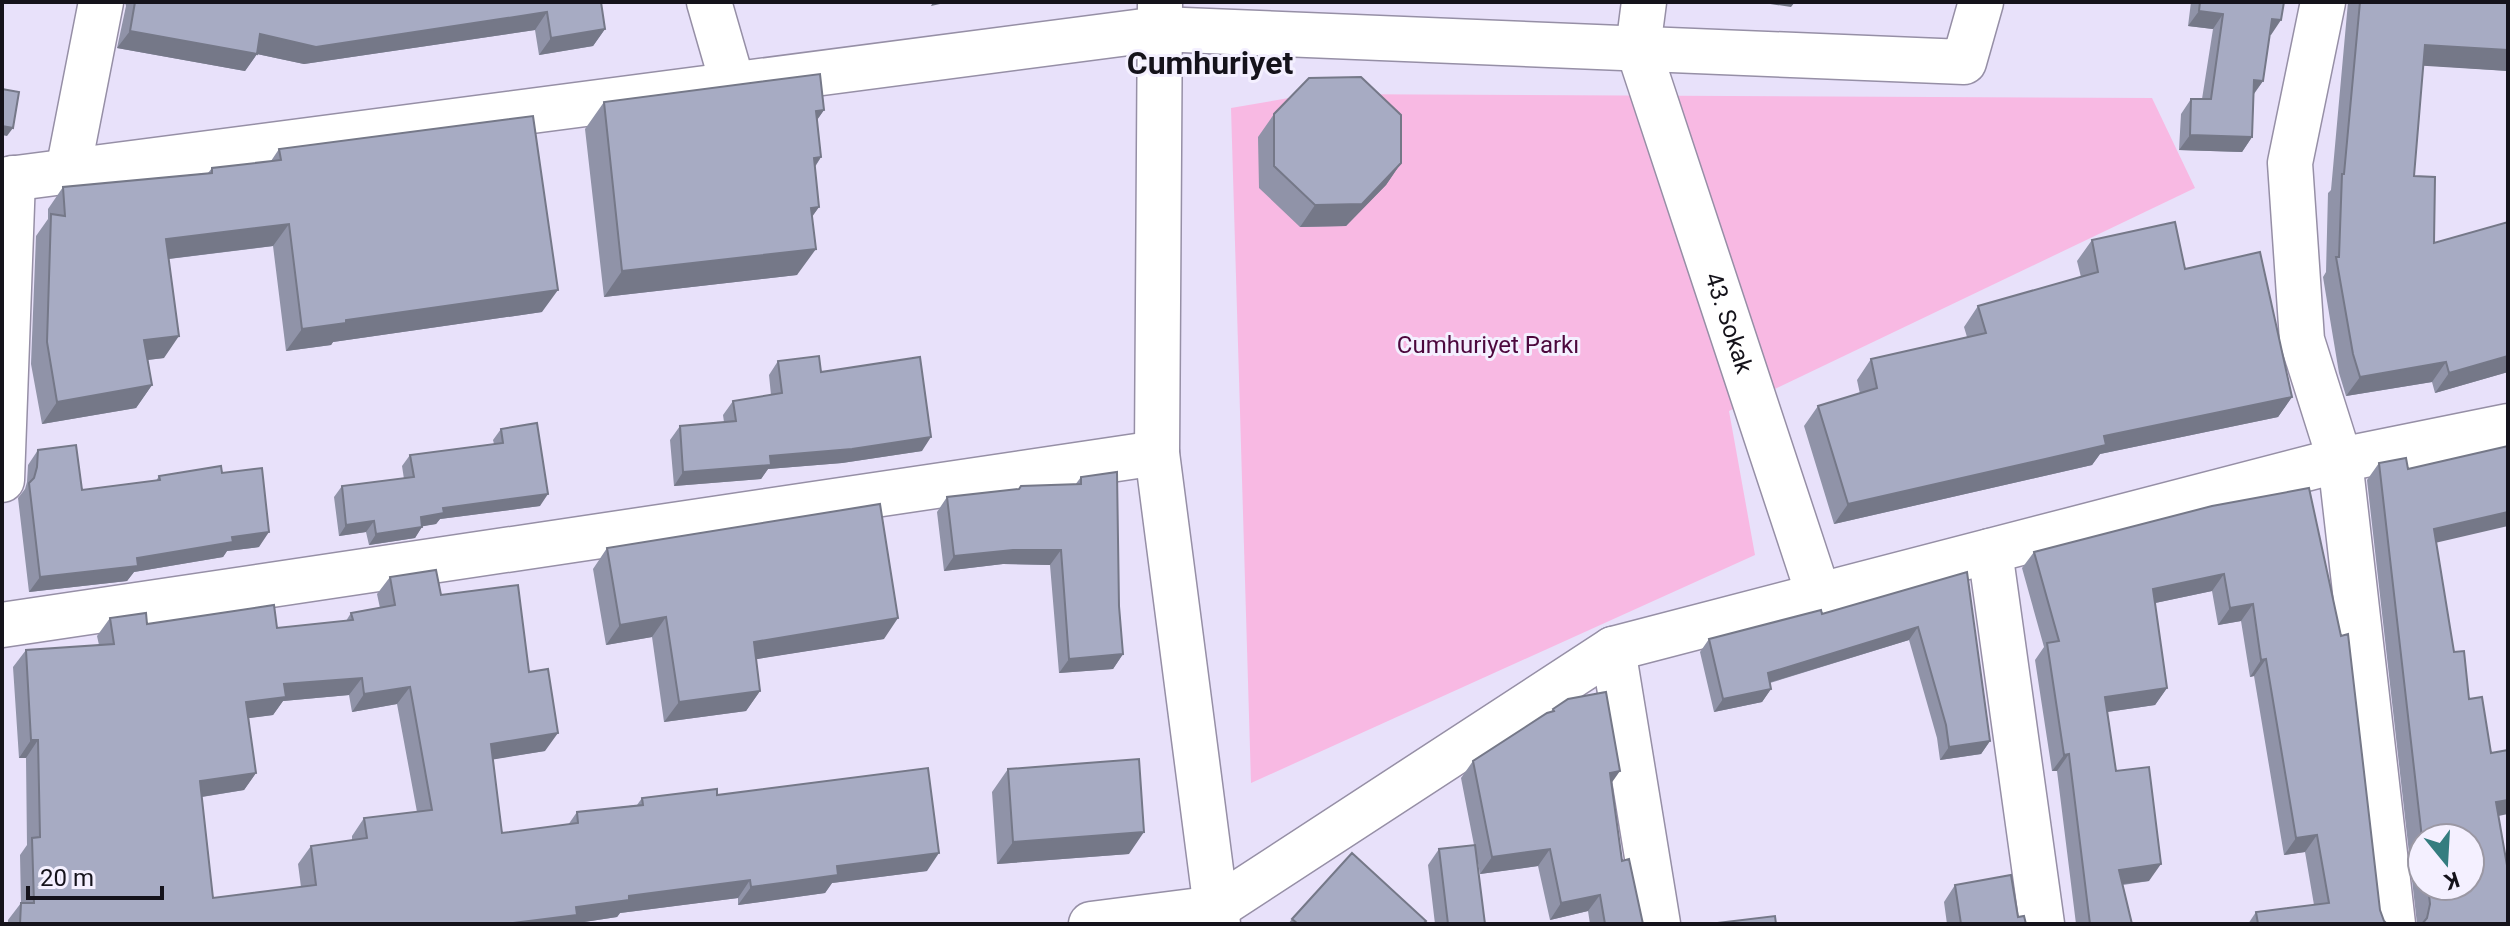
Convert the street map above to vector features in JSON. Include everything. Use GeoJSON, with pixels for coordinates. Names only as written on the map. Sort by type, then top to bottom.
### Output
{"type":"FeatureCollection","features":[{"type":"Feature","properties":{"kind":"street"},"geometry":{"type":"LineString","coordinates":[[68,171],[101,2]]}},
{"type":"Feature","properties":{"kind":"street"},"geometry":{"type":"LineString","coordinates":[[709,2],[733,85]]}},
{"type":"Feature","properties":{"kind":"street"},"geometry":{"type":"LineString","coordinates":[[1638,48],[1644,2]]}},
{"type":"Feature","properties":{"kind":"street"},"geometry":{"type":"LineString","coordinates":[[2,480],[8,179],[733,85],[1160,16],[1638,48],[1964,62],[1981,2]]}},
{"type":"Feature","properties":{"kind":"street"},"geometry":{"type":"LineString","coordinates":[[2323,2],[2290,163],[2302,340],[2340,460],[2393,924]]}},
{"type":"Feature","properties":{"kind":"street"},"geometry":{"type":"LineString","coordinates":[[1160,16],[1157,453],[1217,916]]}},
{"type":"Feature","properties":{"kind":"street","name":"43. Sokak"},"geometry":{"type":"LineString","coordinates":[[1638,48],[1819,596]]}},
{"type":"Feature","properties":{"kind":"street"},"geometry":{"type":"LineString","coordinates":[[1091,924],[1217,916],[1613,649],[2340,460],[2508,426]]}},
{"type":"Feature","properties":{"kind":"street"},"geometry":{"type":"LineString","coordinates":[[2,625],[1157,453]]}},
{"type":"Feature","properties":{"kind":"street"},"geometry":{"type":"LineString","coordinates":[[1990,551],[2042,924]]}},
{"type":"Feature","properties":{"kind":"street"},"geometry":{"type":"LineString","coordinates":[[1613,649],[1658,924]]}},
{"type":"Feature","properties":{"kind":"green space","name":"Cumhuriyet Parkı"},"geometry":{"type":"Polygon","coordinates":[[[1312,94],[2152,98],[2195,188],[1729,411],[1755,555],[1251,783],[1231,108],[1312,94]]]}},
{"type":"Feature","properties":{"kind":"building"},"geometry":{"type":"Polygon","coordinates":[[[135,2],[601,2],[605,29],[551,38],[547,12],[316,47],[260,34],[257,54],[130,31],[135,2]]]}},
{"type":"Feature","properties":{"kind":"building"},"geometry":{"type":"Polygon","coordinates":[[[2200,2],[2284,2],[2281,20],[2272,19],[2263,81],[2254,80],[2252,137],[2190,135],[2191,99],[2211,99],[2223,14],[2199,11],[2200,2]]]}},
{"type":"Feature","properties":{"kind":"building"},"geometry":{"type":"Polygon","coordinates":[[[2360,2],[2508,2],[2508,50],[2425,45],[2414,176],[2435,177],[2434,243],[2508,222],[2508,356],[2449,373],[2446,362],[2360,377],[2336,257],[2339,257],[2342,174],[2360,2]]]}},
{"type":"Feature","properties":{"kind":"building"},"geometry":{"type":"Polygon","coordinates":[[[820,74],[824,110],[816,111],[821,157],[814,158],[819,207],[811,208],[816,249],[622,271],[604,102],[820,74]]]}},
{"type":"Feature","properties":{"kind":"building"},"geometry":{"type":"Polygon","coordinates":[[[1361,77],[1401,115],[1401,163],[1362,204],[1315,205],[1274,166],[1274,114],[1309,78],[1361,77]]]}},
{"type":"Feature","properties":{"kind":"building"},"geometry":{"type":"Polygon","coordinates":[[[2,89],[19,92],[13,128],[2,126],[2,89]]]}},
{"type":"Feature","properties":{"kind":"building"},"geometry":{"type":"Polygon","coordinates":[[[533,116],[558,290],[302,329],[289,224],[166,239],[179,336],[144,340],[152,385],[57,402],[47,342],[51,214],[65,216],[63,187],[212,173],[212,168],[281,160],[279,149],[533,116]]]}},
{"type":"Feature","properties":{"kind":"building"},"geometry":{"type":"Polygon","coordinates":[[[2175,222],[2185,269],[2260,252],[2292,397],[2104,436],[2106,445],[1848,504],[1818,406],[1877,388],[1871,359],[1986,333],[1978,306],[2098,272],[2092,240],[2175,222]]]}},
{"type":"Feature","properties":{"kind":"building"},"geometry":{"type":"Polygon","coordinates":[[[819,356],[821,372],[920,357],[931,437],[852,449],[770,456],[771,465],[683,472],[680,426],[736,421],[733,401],[782,393],[778,361],[819,356]]]}},
{"type":"Feature","properties":{"kind":"building"},"geometry":{"type":"Polygon","coordinates":[[[537,423],[548,494],[443,508],[444,513],[421,517],[422,527],[376,534],[374,521],[346,525],[342,486],[414,477],[410,455],[503,443],[501,429],[537,423]]]}},
{"type":"Feature","properties":{"kind":"building"},"geometry":{"type":"Polygon","coordinates":[[[76,445],[82,490],[160,480],[159,476],[221,466],[222,473],[262,468],[269,532],[232,537],[233,542],[137,558],[138,566],[40,577],[29,483],[37,467],[38,450],[76,445]]]}},
{"type":"Feature","properties":{"kind":"building"},"geometry":{"type":"Polygon","coordinates":[[[2508,446],[2508,512],[2434,529],[2454,652],[2464,651],[2469,699],[2482,697],[2491,753],[2508,750],[2508,800],[2496,802],[2508,871],[2508,924],[2422,924],[2427,918],[2430,902],[2486,902],[2486,822],[2420,822],[2379,463],[2406,458],[2408,469],[2508,446]]]}},
{"type":"Feature","properties":{"kind":"building"},"geometry":{"type":"Polygon","coordinates":[[[1117,472],[1119,606],[1123,654],[1069,659],[1061,550],[1013,550],[954,556],[947,497],[1019,489],[1021,486],[1081,484],[1081,477],[1117,472]]]}},
{"type":"Feature","properties":{"kind":"building"},"geometry":{"type":"Polygon","coordinates":[[[2309,488],[2341,636],[2348,634],[2380,910],[2387,924],[2258,924],[2256,912],[2329,903],[2317,835],[2296,838],[2266,659],[2261,660],[2253,604],[2230,608],[2224,574],[2153,589],[2167,688],[2105,697],[2116,771],[2149,767],[2161,864],[2119,870],[2132,924],[2090,924],[2069,754],[2064,755],[2047,643],[2059,641],[2034,552],[2212,506],[2309,488]]]}},
{"type":"Feature","properties":{"kind":"building"},"geometry":{"type":"Polygon","coordinates":[[[880,504],[898,618],[754,642],[760,691],[679,702],[666,617],[620,625],[607,548],[880,504]]]}},
{"type":"Feature","properties":{"kind":"building"},"geometry":{"type":"Polygon","coordinates":[[[436,570],[441,595],[518,585],[529,672],[548,669],[558,733],[491,744],[502,833],[578,823],[577,812],[643,805],[642,798],[717,789],[717,795],[928,768],[939,853],[837,866],[838,875],[781,883],[751,887],[750,880],[629,896],[629,900],[576,907],[577,915],[514,924],[20,924],[21,903],[34,903],[32,838],[40,837],[38,740],[31,740],[26,650],[114,644],[110,618],[146,613],[147,624],[274,605],[277,628],[353,620],[351,613],[395,605],[390,577],[436,570]],[[362,678],[284,684],[286,697],[246,702],[256,773],[200,781],[213,898],[316,885],[311,846],[367,838],[364,818],[432,810],[410,687],[364,694],[362,678]]]}},
{"type":"Feature","properties":{"kind":"building"},"geometry":{"type":"Polygon","coordinates":[[[1967,572],[1990,741],[1949,747],[1946,725],[1918,627],[1768,673],[1771,689],[1723,699],[1709,639],[1821,610],[1822,614],[1967,572]]]}},
{"type":"Feature","properties":{"kind":"building"},"geometry":{"type":"Polygon","coordinates":[[[1606,692],[1620,771],[1610,773],[1622,861],[1629,859],[1643,924],[1605,924],[1600,895],[1561,903],[1550,849],[1492,857],[1473,761],[1568,699],[1606,692]]]}},
{"type":"Feature","properties":{"kind":"building"},"geometry":{"type":"Polygon","coordinates":[[[1139,759],[1144,832],[1013,842],[1008,769],[1139,759]]]}},
{"type":"Feature","properties":{"kind":"building"},"geometry":{"type":"Polygon","coordinates":[[[1475,845],[1485,924],[1448,924],[1439,849],[1475,845]]]}},
{"type":"Feature","properties":{"kind":"building"},"geometry":{"type":"Polygon","coordinates":[[[1352,853],[1426,921],[1423,924],[1298,924],[1292,919],[1352,853]]]}},
{"type":"Feature","properties":{"kind":"building"},"geometry":{"type":"Polygon","coordinates":[[[2011,875],[2018,917],[2024,916],[2026,924],[1961,924],[1955,885],[2011,875]]]}},
{"type":"Feature","properties":{"kind":"building"},"geometry":{"type":"Polygon","coordinates":[[[1775,916],[1776,924],[1709,924],[1775,916]]]}},
{"type":"Feature","properties":{"kind":"district","name":"Cumhuriyet"},"geometry":{"type":"Point","coordinates":[1210,63]}}]}
